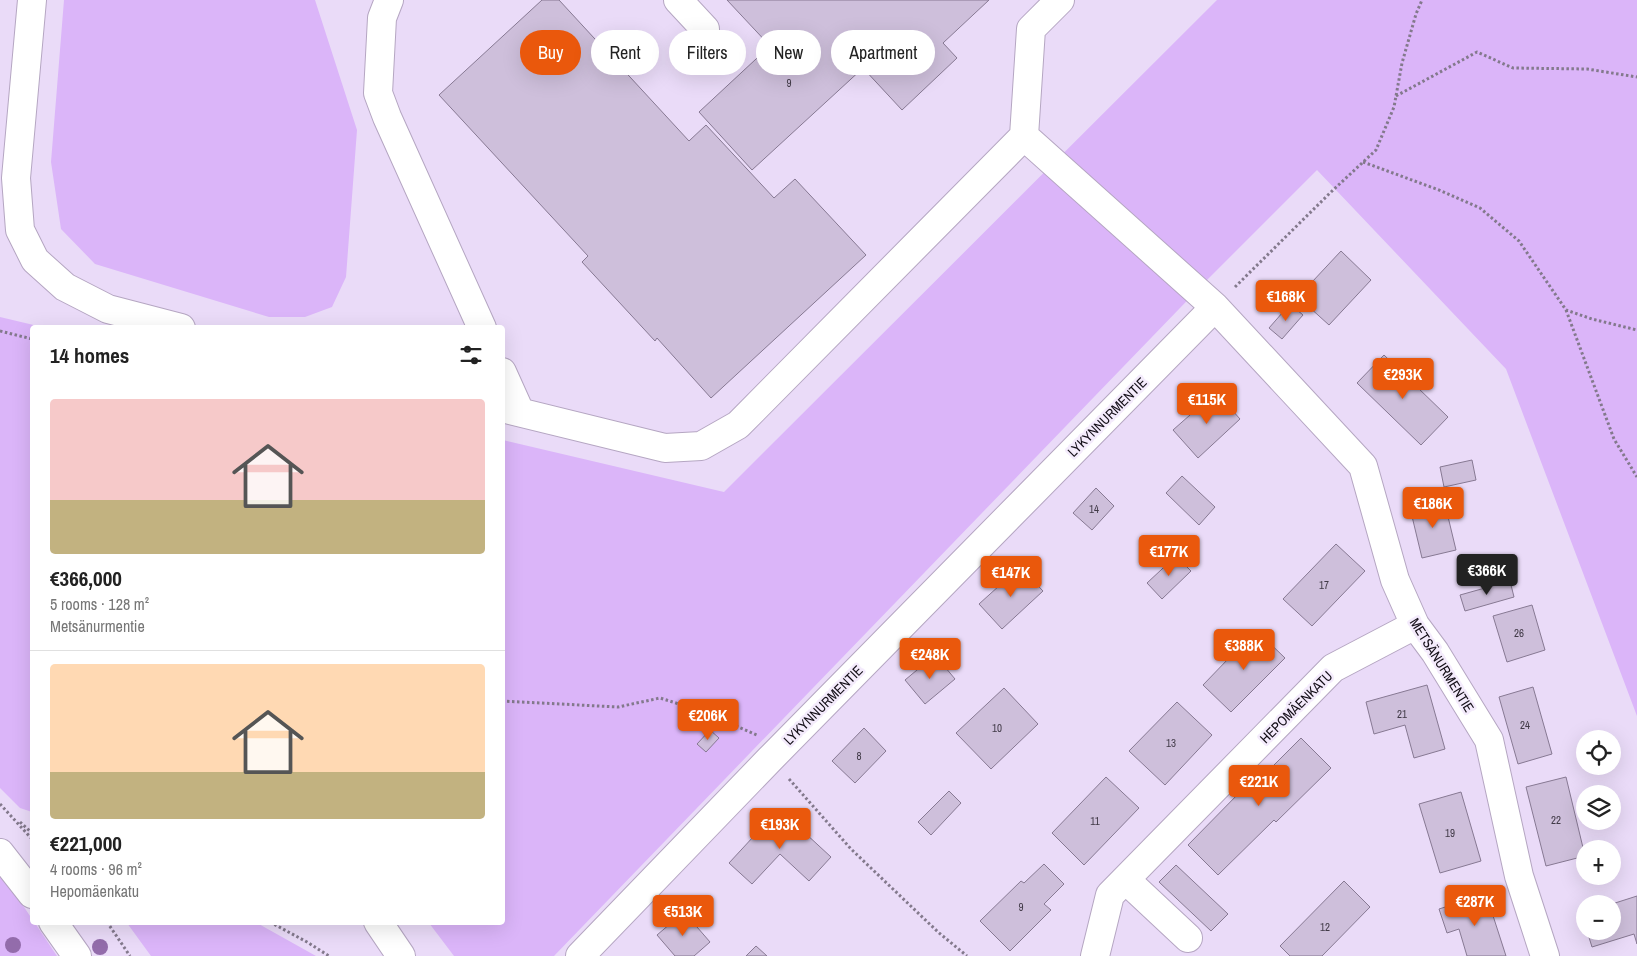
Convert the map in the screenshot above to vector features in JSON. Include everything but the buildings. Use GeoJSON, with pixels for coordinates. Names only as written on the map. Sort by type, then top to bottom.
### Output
{"type":"FeatureCollection","features":[{"type":"Feature","properties":{"kind":"street"},"geometry":{"type":"LineString","coordinates":[[32,0],[16,178],[20,230],[35,260],[65,287],[108,309],[169,325]]}},
{"type":"Feature","properties":{"kind":"street"},"geometry":{"type":"LineString","coordinates":[[389,0],[382,18],[378,93],[481,325]]}},
{"type":"Feature","properties":{"kind":"street"},"geometry":{"type":"LineString","coordinates":[[678,0],[705,29]]}},
{"type":"Feature","properties":{"kind":"street"},"geometry":{"type":"LineString","coordinates":[[505,385],[511,410],[665,448],[700,446],[738,425],[1024,136],[1031,29],[1060,0]]}},
{"type":"Feature","properties":{"kind":"street","name":"METSÄNURMENTIE"},"geometry":{"type":"LineString","coordinates":[[1024,136],[1215,307],[1363,466],[1395,580],[1415,625],[1435,652],[1488,740],[1519,876],[1545,956]]}},
{"type":"Feature","properties":{"kind":"street","name":"LYKYNNURMENTIE"},"geometry":{"type":"LineString","coordinates":[[580,956],[776,752],[1215,307]]}},
{"type":"Feature","properties":{"kind":"street","name":"HEPOMÄENKATU"},"geometry":{"type":"LineString","coordinates":[[1095,956],[1110,895],[1334,668],[1415,625]]}},
{"type":"Feature","properties":{"kind":"street"},"geometry":{"type":"LineString","coordinates":[[0,853],[30,891]]}},
{"type":"Feature","properties":{"kind":"street"},"geometry":{"type":"LineString","coordinates":[[1126,880],[1188,938]]}},
{"type":"Feature","properties":{"kind":"street"},"geometry":{"type":"LineString","coordinates":[[55,925],[77,956]]}},
{"type":"Feature","properties":{"kind":"street"},"geometry":{"type":"LineString","coordinates":[[380,925],[401,956]]}},
{"type":"Feature","properties":{"kind":"path"},"geometry":{"type":"LineString","coordinates":[[1215,307],[1376,150],[1394,107],[1402,63],[1422,0]]}},
{"type":"Feature","properties":{"kind":"path"},"geometry":{"type":"LineString","coordinates":[[1396,96],[1477,52],[1513,68],[1588,69],[1637,77]]}},
{"type":"Feature","properties":{"kind":"path"},"geometry":{"type":"LineString","coordinates":[[1363,162],[1439,190],[1480,208],[1519,241],[1566,310],[1614,439],[1637,477]]}},
{"type":"Feature","properties":{"kind":"path"},"geometry":{"type":"LineString","coordinates":[[1566,310],[1592,319],[1637,330]]}},
{"type":"Feature","properties":{"kind":"path"},"geometry":{"type":"LineString","coordinates":[[0,331],[30,338]]}},
{"type":"Feature","properties":{"kind":"path"},"geometry":{"type":"LineString","coordinates":[[505,701],[618,707],[660,698],[701,711],[776,752],[806,797],[852,849],[938,932],[967,956]]}},
{"type":"Feature","properties":{"kind":"path"},"geometry":{"type":"LineString","coordinates":[[0,804],[30,838]]}},
{"type":"Feature","properties":{"kind":"path"},"geometry":{"type":"LineString","coordinates":[[8,813],[30,831]]}},
{"type":"Feature","properties":{"kind":"path"},"geometry":{"type":"LineString","coordinates":[[109,925],[130,956]]}},
{"type":"Feature","properties":{"kind":"path"},"geometry":{"type":"LineString","coordinates":[[276,925],[329,956]]}},
{"type":"Feature","properties":{"kind":"shaded area"},"geometry":{"type":"Polygon","coordinates":[[[64,0],[315,0],[357,130],[346,277],[332,307],[305,317],[269,317],[95,264],[61,229],[51,162],[64,0]]]}},
{"type":"Feature","properties":{"kind":"shaded area"},"geometry":{"type":"Polygon","coordinates":[[[1217,0],[1637,0],[1637,716],[1506,369],[1317,170],[1208,279],[554,956],[454,956],[431,925],[505,925],[505,440],[724,492],[1217,0]]]}},
{"type":"Feature","properties":{"kind":"shaded area"},"geometry":{"type":"Polygon","coordinates":[[[0,317],[34,325],[30,325],[30,811],[20,808],[0,788],[0,317]]]}},
{"type":"Feature","properties":{"kind":"shaded area"},"geometry":{"type":"Polygon","coordinates":[[[0,874],[30,916],[30,925],[36,925],[57,956],[0,956],[0,874]]]}},
{"type":"Feature","properties":{"kind":"shaded area"},"geometry":{"type":"Polygon","coordinates":[[[128,925],[261,925],[316,956],[151,956],[128,925]]]}}]}
